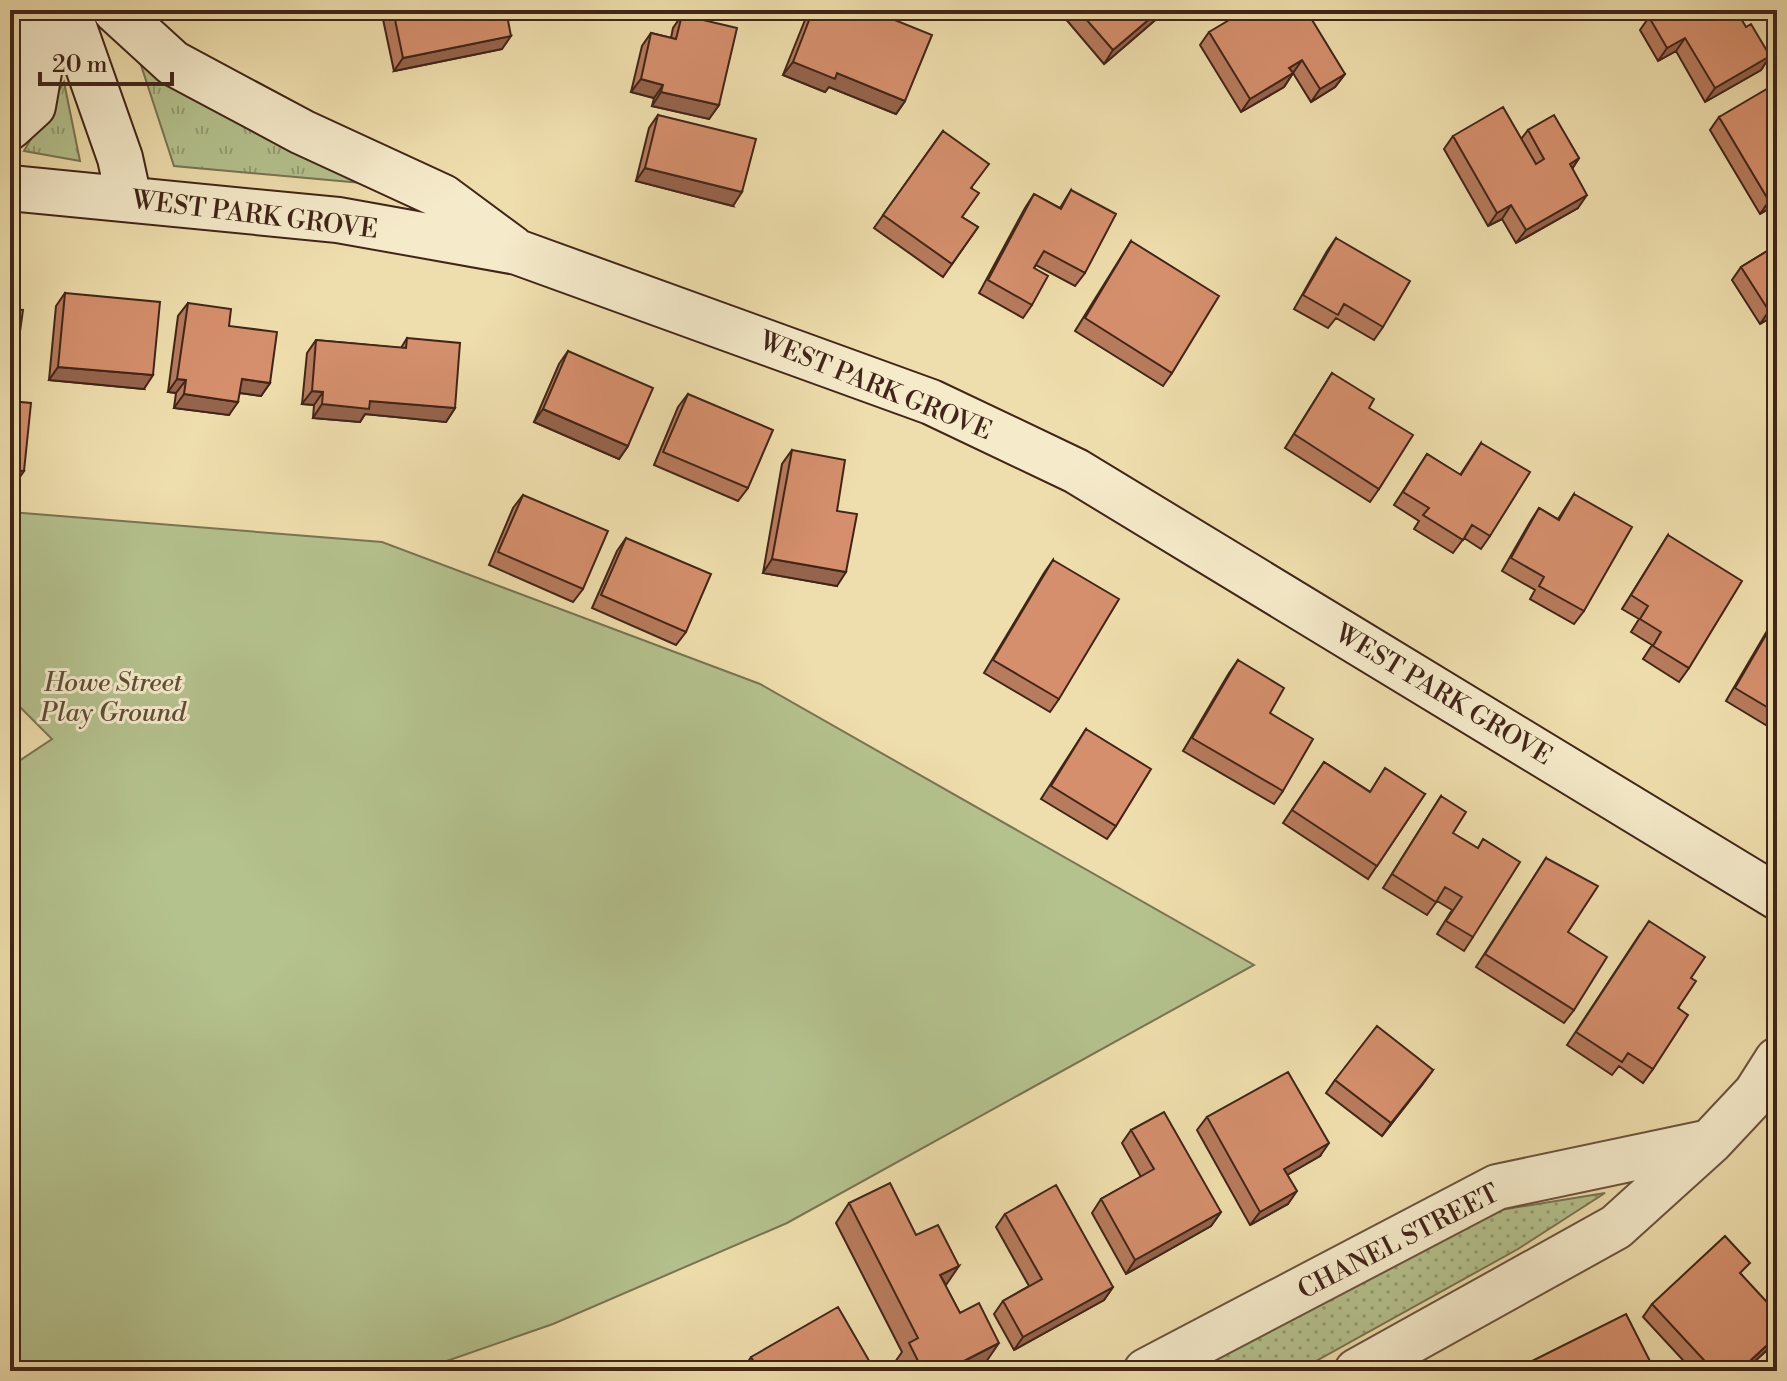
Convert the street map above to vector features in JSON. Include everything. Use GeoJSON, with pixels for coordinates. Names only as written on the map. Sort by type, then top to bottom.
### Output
{"type":"FeatureCollection","features":[{"type":"Feature","properties":{"kind":"street"},"geometry":{"type":"LineString","coordinates":[[10,127],[33,106],[43,49],[42,10]]}},
{"type":"Feature","properties":{"kind":"street"},"geometry":{"type":"LineString","coordinates":[[68,10],[120,158],[129,199]]}},
{"type":"Feature","properties":{"kind":"street"},"geometry":{"type":"LineString","coordinates":[[115,10],[173,63],[302,132],[443,197],[517,252]]}},
{"type":"Feature","properties":{"kind":"street","name":"WEST PARK GROVE"},"geometry":{"type":"LineString","coordinates":[[10,188],[338,220],[517,252],[931,402],[1076,471],[1777,897]]}},
{"type":"Feature","properties":{"kind":"street"},"geometry":{"type":"LineString","coordinates":[[1357,1371],[1616,1227],[1710,1142],[1756,1093],[1777,1060]]}},
{"type":"Feature","properties":{"kind":"street","name":"CHANEL STREET"},"geometry":{"type":"LineString","coordinates":[[1146,1371],[1497,1187],[1710,1142]]}},
{"type":"Feature","properties":{"kind":"green space"},"geometry":{"type":"Polygon","coordinates":[[[139,59],[186,96],[373,184],[174,166],[139,59]]]}},
{"type":"Feature","properties":{"kind":"green space"},"geometry":{"type":"Polygon","coordinates":[[[64,82],[80,161],[24,151],[64,82]]]}},
{"type":"Feature","properties":{"kind":"green space","name":"Howe Street Play Ground"},"geometry":{"type":"Polygon","coordinates":[[[10,512],[382,542],[760,684],[1254,965],[787,1223],[553,1324],[418,1371],[10,1371],[10,767],[52,739],[10,697],[10,512]]]}},
{"type":"Feature","properties":{"kind":"green space"},"geometry":{"type":"Polygon","coordinates":[[[1605,1193],[1518,1249],[1298,1371],[1186,1371],[1482,1213],[1605,1193]]]}},
{"type":"Feature","properties":{"kind":"building"},"geometry":{"type":"Polygon","coordinates":[[[393,10],[506,10],[511,36],[403,58],[393,10]]]}},
{"type":"Feature","properties":{"kind":"building"},"geometry":{"type":"Polygon","coordinates":[[[813,10],[870,10],[932,35],[905,101],[837,73],[835,79],[793,62],[813,10]]]}},
{"type":"Feature","properties":{"kind":"building"},"geometry":{"type":"Polygon","coordinates":[[[1078,10],[1160,10],[1113,50],[1078,10]]]}},
{"type":"Feature","properties":{"kind":"building"},"geometry":{"type":"Polygon","coordinates":[[[1246,10],[1254,20],[1272,10],[1306,10],[1345,74],[1320,89],[1302,60],[1289,68],[1293,73],[1250,99],[1209,32],[1246,10]]]}},
{"type":"Feature","properties":{"kind":"building"},"geometry":{"type":"Polygon","coordinates":[[[1661,10],[1736,10],[1746,27],[1751,24],[1770,56],[1715,88],[1685,38],[1667,48],[1649,17],[1661,10]]]}},
{"type":"Feature","properties":{"kind":"building"},"geometry":{"type":"Polygon","coordinates":[[[682,15],[737,28],[719,105],[661,92],[663,85],[641,79],[651,33],[676,39],[682,15]]]}},
{"type":"Feature","properties":{"kind":"building"},"geometry":{"type":"Polygon","coordinates":[[[1777,83],[1777,196],[1769,201],[1719,117],[1777,83]]]}},
{"type":"Feature","properties":{"kind":"building"},"geometry":{"type":"Polygon","coordinates":[[[1503,107],[1536,164],[1544,159],[1528,130],[1554,115],[1579,158],[1570,164],[1587,195],[1526,230],[1511,205],[1497,213],[1453,136],[1503,107]]]}},
{"type":"Feature","properties":{"kind":"building"},"geometry":{"type":"Polygon","coordinates":[[[658,115],[756,139],[742,192],[645,168],[658,115]]]}},
{"type":"Feature","properties":{"kind":"building"},"geometry":{"type":"Polygon","coordinates":[[[943,131],[989,164],[971,188],[979,193],[962,217],[978,227],[952,264],[883,215],[943,131]]]}},
{"type":"Feature","properties":{"kind":"building"},"geometry":{"type":"Polygon","coordinates":[[[1071,190],[1116,214],[1085,273],[1044,251],[1034,268],[1048,276],[1032,305],[988,280],[1034,194],[1061,209],[1071,190]]]}},
{"type":"Feature","properties":{"kind":"building"},"geometry":{"type":"Polygon","coordinates":[[[1336,238],[1410,281],[1383,327],[1344,304],[1338,315],[1303,295],[1336,238]]]}},
{"type":"Feature","properties":{"kind":"building"},"geometry":{"type":"Polygon","coordinates":[[[1131,241],[1219,296],[1172,373],[1085,318],[1131,241]]]}},
{"type":"Feature","properties":{"kind":"building"},"geometry":{"type":"Polygon","coordinates":[[[1777,245],[1777,306],[1769,311],[1741,267],[1777,245]]]}},
{"type":"Feature","properties":{"kind":"building"},"geometry":{"type":"Polygon","coordinates":[[[10,277],[17,278],[13,309],[23,310],[19,339],[10,338],[10,277]]]}},
{"type":"Feature","properties":{"kind":"building"},"geometry":{"type":"Polygon","coordinates":[[[65,293],[160,302],[153,375],[58,367],[65,293]]]}},
{"type":"Feature","properties":{"kind":"building"},"geometry":{"type":"Polygon","coordinates":[[[188,303],[231,309],[229,326],[277,332],[270,383],[242,379],[238,402],[184,394],[186,380],[177,379],[188,303]]]}},
{"type":"Feature","properties":{"kind":"building"},"geometry":{"type":"Polygon","coordinates":[[[407,338],[460,343],[455,408],[370,401],[369,409],[322,404],[323,392],[312,391],[316,340],[406,348],[407,338]]]}},
{"type":"Feature","properties":{"kind":"building"},"geometry":{"type":"Polygon","coordinates":[[[568,351],[653,388],[628,446],[543,409],[568,351]]]}},
{"type":"Feature","properties":{"kind":"building"},"geometry":{"type":"Polygon","coordinates":[[[1332,373],[1374,399],[1369,408],[1413,435],[1379,489],[1294,434],[1332,373]]]}},
{"type":"Feature","properties":{"kind":"building"},"geometry":{"type":"Polygon","coordinates":[[[688,394],[773,430],[748,488],[663,452],[688,394]]]}},
{"type":"Feature","properties":{"kind":"building"},"geometry":{"type":"Polygon","coordinates":[[[10,401],[31,403],[24,471],[10,470],[10,401]]]}},
{"type":"Feature","properties":{"kind":"building"},"geometry":{"type":"Polygon","coordinates":[[[1481,443],[1530,472],[1490,536],[1472,525],[1463,540],[1423,515],[1429,508],[1403,492],[1427,454],[1461,475],[1481,443]]]}},
{"type":"Feature","properties":{"kind":"building"},"geometry":{"type":"Polygon","coordinates":[[[792,450],[845,460],[837,511],[857,514],[846,572],[772,559],[792,450]]]}},
{"type":"Feature","properties":{"kind":"building"},"geometry":{"type":"Polygon","coordinates":[[[1574,494],[1632,527],[1584,611],[1539,586],[1544,577],[1511,558],[1539,508],[1559,520],[1574,494]]]}},
{"type":"Feature","properties":{"kind":"building"},"geometry":{"type":"Polygon","coordinates":[[[523,495],[608,531],[583,589],[498,552],[523,495]]]}},
{"type":"Feature","properties":{"kind":"building"},"geometry":{"type":"Polygon","coordinates":[[[1668,535],[1742,581],[1689,668],[1653,646],[1661,632],[1640,619],[1648,606],[1631,595],[1668,535]]]}},
{"type":"Feature","properties":{"kind":"building"},"geometry":{"type":"Polygon","coordinates":[[[626,538],[711,574],[686,632],[601,595],[626,538]]]}},
{"type":"Feature","properties":{"kind":"building"},"geometry":{"type":"Polygon","coordinates":[[[1053,560],[1119,599],[1059,699],[993,660],[1053,560]]]}},
{"type":"Feature","properties":{"kind":"building"},"geometry":{"type":"Polygon","coordinates":[[[1777,616],[1777,713],[1735,688],[1777,616]]]}},
{"type":"Feature","properties":{"kind":"building"},"geometry":{"type":"Polygon","coordinates":[[[1238,660],[1284,688],[1270,713],[1313,739],[1283,791],[1192,738],[1238,660]]]}},
{"type":"Feature","properties":{"kind":"building"},"geometry":{"type":"Polygon","coordinates":[[[1086,729],[1151,769],[1116,826],[1051,786],[1086,729]]]}},
{"type":"Feature","properties":{"kind":"building"},"geometry":{"type":"Polygon","coordinates":[[[1324,762],[1370,792],[1385,768],[1425,794],[1377,866],[1292,810],[1324,762]]]}},
{"type":"Feature","properties":{"kind":"building"},"geometry":{"type":"Polygon","coordinates":[[[1441,796],[1466,812],[1453,833],[1478,848],[1483,839],[1520,862],[1473,937],[1446,921],[1462,897],[1445,887],[1436,902],[1392,874],[1441,796]]]}},
{"type":"Feature","properties":{"kind":"building"},"geometry":{"type":"Polygon","coordinates":[[[1546,858],[1598,886],[1568,932],[1607,957],[1574,1010],[1485,954],[1546,858]]]}},
{"type":"Feature","properties":{"kind":"building"},"geometry":{"type":"Polygon","coordinates":[[[1649,921],[1705,957],[1691,978],[1696,981],[1678,1008],[1688,1015],[1653,1069],[1628,1053],[1622,1062],[1576,1032],[1649,921]]]}},
{"type":"Feature","properties":{"kind":"building"},"geometry":{"type":"Polygon","coordinates":[[[1377,1026],[1433,1070],[1391,1123],[1335,1080],[1377,1026]]]}},
{"type":"Feature","properties":{"kind":"building"},"geometry":{"type":"Polygon","coordinates":[[[1288,1072],[1329,1143],[1284,1169],[1297,1191],[1260,1212],[1207,1117],[1288,1072]]]}},
{"type":"Feature","properties":{"kind":"building"},"geometry":{"type":"Polygon","coordinates":[[[1164,1112],[1221,1212],[1135,1260],[1101,1199],[1154,1169],[1131,1130],[1164,1112]]]}},
{"type":"Feature","properties":{"kind":"building"},"geometry":{"type":"Polygon","coordinates":[[[890,1183],[916,1235],[938,1225],[959,1266],[940,1275],[960,1313],[979,1303],[999,1343],[960,1363],[963,1369],[960,1371],[923,1371],[909,1343],[918,1338],[849,1203],[890,1183]]]}},
{"type":"Feature","properties":{"kind":"building"},"geometry":{"type":"Polygon","coordinates":[[[1056,1185],[1113,1287],[1023,1337],[1003,1301],[1042,1279],[1005,1214],[1056,1185]]]}},
{"type":"Feature","properties":{"kind":"building"},"geometry":{"type":"Polygon","coordinates":[[[1725,1236],[1750,1263],[1740,1273],[1777,1313],[1777,1336],[1739,1371],[1714,1371],[1652,1304],[1725,1236]]]}},
{"type":"Feature","properties":{"kind":"building"},"geometry":{"type":"Polygon","coordinates":[[[838,1307],[875,1371],[759,1371],[751,1357],[838,1307]]]}},
{"type":"Feature","properties":{"kind":"building"},"geometry":{"type":"Polygon","coordinates":[[[1626,1314],[1655,1371],[1537,1371],[1532,1361],[1626,1314]]]}}]}
